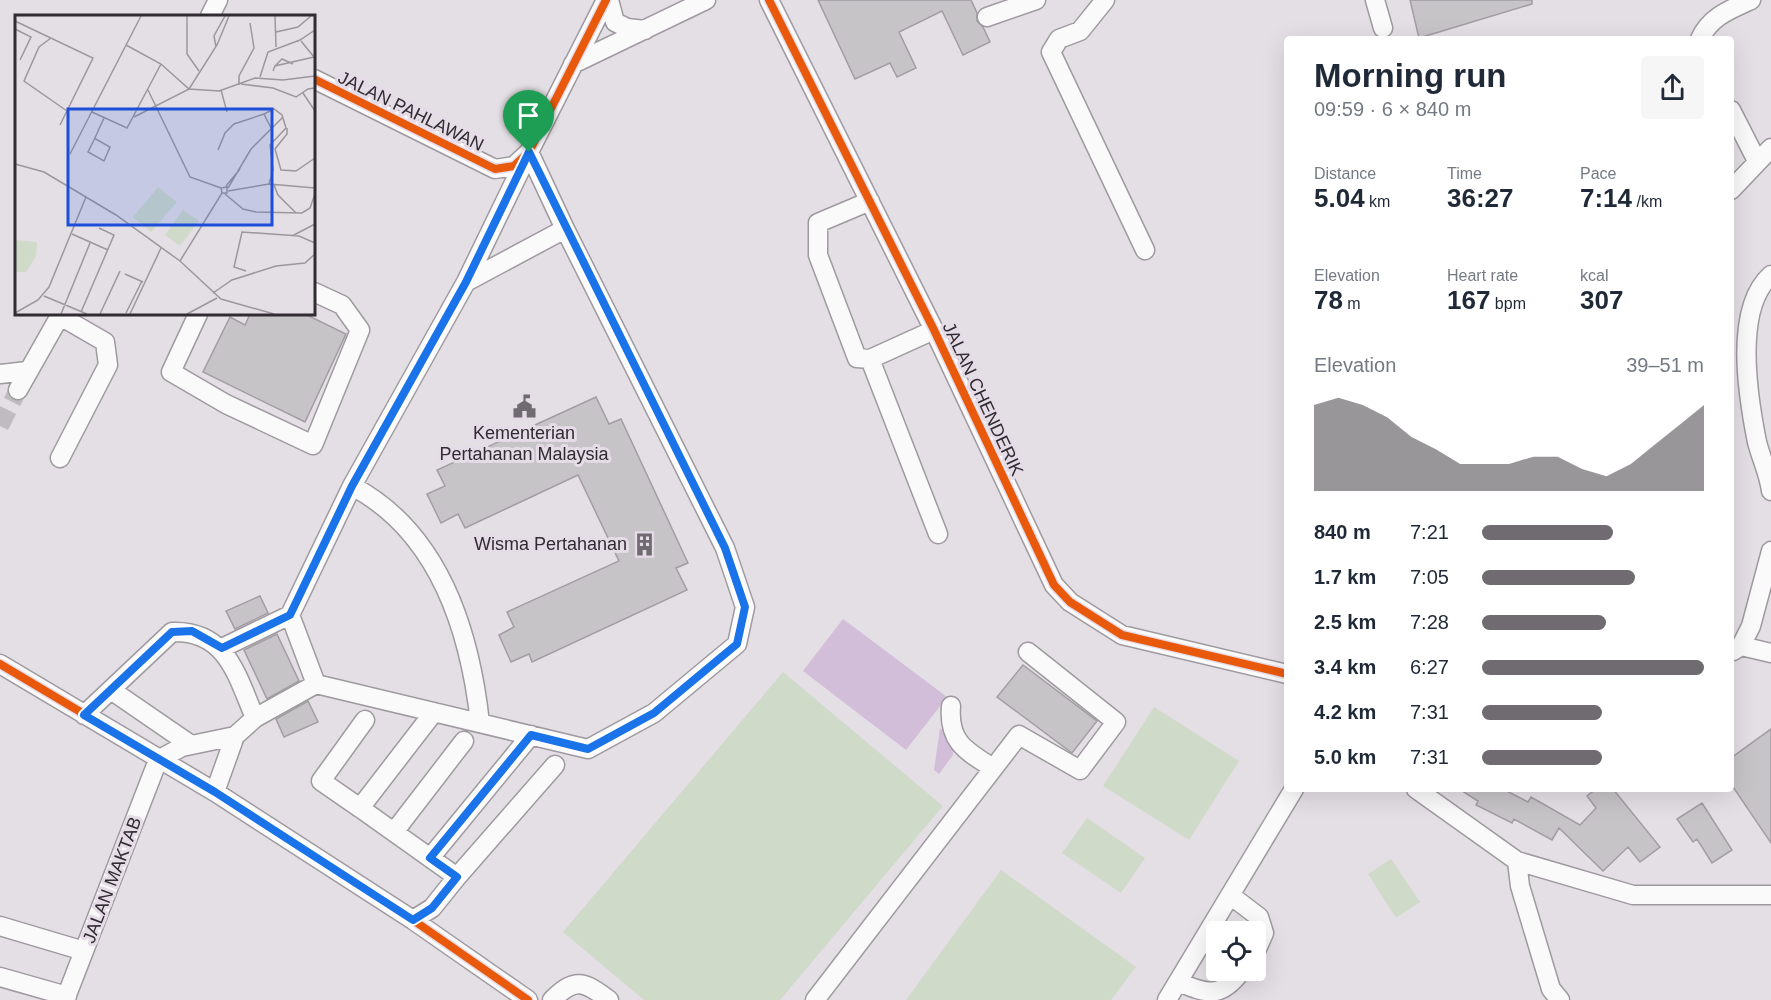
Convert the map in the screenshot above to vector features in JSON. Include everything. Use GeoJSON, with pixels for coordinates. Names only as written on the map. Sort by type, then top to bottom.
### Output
{"type":"FeatureCollection","features":[{"type":"Feature","properties":{"kind":"street"},"geometry":{"type":"LineString","coordinates":[[210,15],[218,0]]}},
{"type":"Feature","properties":{"kind":"street"},"geometry":{"type":"LineString","coordinates":[[608,0],[615,22],[627,28],[645,30]]}},
{"type":"Feature","properties":{"kind":"street"},"geometry":{"type":"LineString","coordinates":[[222,648],[290,615],[352,486],[466,282],[573,64],[608,0]]}},
{"type":"Feature","properties":{"kind":"street"},"geometry":{"type":"LineString","coordinates":[[573,64],[706,0]]}},
{"type":"Feature","properties":{"kind":"street","name":"JALAN CHENDERIK"},"geometry":{"type":"LineString","coordinates":[[769,0],[934,330],[1054,585],[1070,602],[1122,635],[1284,673]]}},
{"type":"Feature","properties":{"kind":"street"},"geometry":{"type":"LineString","coordinates":[[987,17],[1036,0]]}},
{"type":"Feature","properties":{"kind":"street"},"geometry":{"type":"LineString","coordinates":[[1105,0],[1080,31],[1059,39],[1051,52],[1145,250]]}},
{"type":"Feature","properties":{"kind":"street"},"geometry":{"type":"LineString","coordinates":[[1375,0],[1383,28]]}},
{"type":"Feature","properties":{"kind":"street"},"geometry":{"type":"LineString","coordinates":[[1701,36],[1706,25],[1723,13],[1750,0]]}},
{"type":"Feature","properties":{"kind":"street","name":"JALAN PAHLAWAN"},"geometry":{"type":"LineString","coordinates":[[315,79],[495,169],[514,166],[529,152]]}},
{"type":"Feature","properties":{"kind":"street"},"geometry":{"type":"LineString","coordinates":[[1734,116],[1757,161]]}},
{"type":"Feature","properties":{"kind":"street"},"geometry":{"type":"LineString","coordinates":[[1734,183],[1771,148]]}},
{"type":"Feature","properties":{"kind":"street"},"geometry":{"type":"LineString","coordinates":[[215,792],[235,736],[255,718],[316,684],[588,749],[654,713],[737,644],[745,607],[725,548],[565,229],[529,152]]}},
{"type":"Feature","properties":{"kind":"street"},"geometry":{"type":"LineString","coordinates":[[870,201],[818,223],[816,237],[818,255],[857,358],[870,359],[934,330]]}},
{"type":"Feature","properties":{"kind":"street"},"geometry":{"type":"LineString","coordinates":[[466,282],[565,229]]}},
{"type":"Feature","properties":{"kind":"street"},"geometry":{"type":"LineString","coordinates":[[1771,275],[1751,307],[1747,370],[1757,442],[1771,491]]}},
{"type":"Feature","properties":{"kind":"street"},"geometry":{"type":"LineString","coordinates":[[198,315],[171,372],[226,404],[313,445],[360,330],[342,305],[315,292]]}},
{"type":"Feature","properties":{"kind":"street"},"geometry":{"type":"LineString","coordinates":[[18,390],[61,315],[105,342],[108,365],[60,458]]}},
{"type":"Feature","properties":{"kind":"street"},"geometry":{"type":"LineString","coordinates":[[870,359],[938,534]]}},
{"type":"Feature","properties":{"kind":"street"},"geometry":{"type":"LineString","coordinates":[[0,374],[27,372]]}},
{"type":"Feature","properties":{"kind":"street"},"geometry":{"type":"LineString","coordinates":[[352,486],[399,521],[435,565],[459,624],[473,679],[480,723]]}},
{"type":"Feature","properties":{"kind":"street"},"geometry":{"type":"LineString","coordinates":[[1771,551],[1751,626],[1736,649],[1771,653]]}},
{"type":"Feature","properties":{"kind":"street"},"geometry":{"type":"LineString","coordinates":[[290,615],[316,684]]}},
{"type":"Feature","properties":{"kind":"street"},"geometry":{"type":"LineString","coordinates":[[84,715],[172,632],[192,631],[222,648],[255,718]]}},
{"type":"Feature","properties":{"kind":"street"},"geometry":{"type":"LineString","coordinates":[[815,1000],[1019,735],[1080,770],[1116,722],[1028,652]]}},
{"type":"Feature","properties":{"kind":"street"},"geometry":{"type":"LineString","coordinates":[[0,664],[215,792],[413,920],[528,1000]]}},
{"type":"Feature","properties":{"kind":"street"},"geometry":{"type":"LineString","coordinates":[[111,690],[191,745]]}},
{"type":"Feature","properties":{"kind":"street"},"geometry":{"type":"LineString","coordinates":[[951,706],[952,728],[962,749],[993,768]]}},
{"type":"Feature","properties":{"kind":"street"},"geometry":{"type":"LineString","coordinates":[[360,808],[434,712]]}},
{"type":"Feature","properties":{"kind":"street"},"geometry":{"type":"LineString","coordinates":[[365,720],[321,781],[457,877]]}},
{"type":"Feature","properties":{"kind":"street"},"geometry":{"type":"LineString","coordinates":[[430,858],[531,735]]}},
{"type":"Feature","properties":{"kind":"street"},"geometry":{"type":"LineString","coordinates":[[158,759],[191,745],[235,736]]}},
{"type":"Feature","properties":{"kind":"street"},"geometry":{"type":"LineString","coordinates":[[394,832],[464,741]]}},
{"type":"Feature","properties":{"kind":"street","name":"JALAN MAKTAB"},"geometry":{"type":"LineString","coordinates":[[66,998],[158,759]]}},
{"type":"Feature","properties":{"kind":"street"},"geometry":{"type":"LineString","coordinates":[[413,920],[432,908],[555,765]]}},
{"type":"Feature","properties":{"kind":"street"},"geometry":{"type":"LineString","coordinates":[[1167,1000],[1292,792]]}},
{"type":"Feature","properties":{"kind":"street"},"geometry":{"type":"LineString","coordinates":[[1420,792],[1517,861],[1633,895],[1771,895]]}},
{"type":"Feature","properties":{"kind":"street"},"geometry":{"type":"LineString","coordinates":[[1517,861],[1520,886],[1551,990],[1560,1000]]}},
{"type":"Feature","properties":{"kind":"street"},"geometry":{"type":"LineString","coordinates":[[1230,894],[1259,917],[1260,921]]}},
{"type":"Feature","properties":{"kind":"street"},"geometry":{"type":"LineString","coordinates":[[0,926],[84,951]]}},
{"type":"Feature","properties":{"kind":"street"},"geometry":{"type":"LineString","coordinates":[[0,977],[66,998]]}},
{"type":"Feature","properties":{"kind":"street"},"geometry":{"type":"LineString","coordinates":[[1178,982],[1204,993],[1223,990],[1232,981]]}},
{"type":"Feature","properties":{"kind":"street"},"geometry":{"type":"LineString","coordinates":[[552,1000],[567,985],[578,983],[592,987],[609,1000]]}},
{"type":"Feature","properties":{"kind":"green space"},"geometry":{"type":"Polygon","coordinates":[[[783,672],[943,806],[780,1000],[644,1000],[563,932],[783,672]]]}},
{"type":"Feature","properties":{"kind":"green space"},"geometry":{"type":"Polygon","coordinates":[[[1154,707],[1239,761],[1189,840],[1103,786],[1154,707]]]}},
{"type":"Feature","properties":{"kind":"green space"},"geometry":{"type":"Polygon","coordinates":[[[1087,818],[1145,858],[1121,893],[1062,853],[1087,818]]]}},
{"type":"Feature","properties":{"kind":"green space"},"geometry":{"type":"Polygon","coordinates":[[[1391,859],[1420,902],[1396,918],[1368,874],[1391,859]]]}},
{"type":"Feature","properties":{"kind":"green space"},"geometry":{"type":"Polygon","coordinates":[[[1001,870],[1136,967],[1111,1000],[906,1000],[1001,870]]]}},
{"type":"Feature","properties":{"kind":"shaded area"},"geometry":{"type":"Polygon","coordinates":[[[843,619],[947,697],[906,750],[803,671],[843,619]]]}},
{"type":"Feature","properties":{"kind":"shaded area"},"geometry":{"type":"Polygon","coordinates":[[[940,728],[953,738],[953,755],[939,774],[934,770],[940,728]]]}},
{"type":"Feature","properties":{"kind":"building"},"geometry":{"type":"Polygon","coordinates":[[[818,0],[971,0],[977,13],[977,21],[983,27],[990,42],[963,55],[942,11],[899,32],[916,68],[897,77],[890,63],[855,79],[818,0]]]}},
{"type":"Feature","properties":{"kind":"building"},"geometry":{"type":"Polygon","coordinates":[[[1410,0],[1532,0],[1532,4],[1426,36],[1419,36],[1410,0]]]}},
{"type":"Feature","properties":{"kind":"building"},"geometry":{"type":"Polygon","coordinates":[[[250,315],[307,315],[346,334],[305,422],[203,372],[230,317],[245,325],[250,315]]]}},
{"type":"Feature","properties":{"kind":"building","name":"Wisma Pertahanan"},"geometry":{"type":"Polygon","coordinates":[[[596,397],[609,424],[621,419],[688,563],[676,568],[687,590],[532,662],[529,654],[511,662],[499,635],[514,627],[507,612],[619,561],[578,475],[465,528],[458,514],[441,523],[427,494],[445,486],[437,470],[596,397]]]}},
{"type":"Feature","properties":{"kind":"building"},"geometry":{"type":"Polygon","coordinates":[[[260,596],[268,613],[235,629],[226,611],[260,596]]]}},
{"type":"Feature","properties":{"kind":"building"},"geometry":{"type":"Polygon","coordinates":[[[277,634],[299,681],[267,699],[244,650],[277,634]]]}},
{"type":"Feature","properties":{"kind":"building"},"geometry":{"type":"Polygon","coordinates":[[[1023,665],[1097,721],[1072,753],[997,697],[1023,665]]]}},
{"type":"Feature","properties":{"kind":"building"},"geometry":{"type":"Polygon","coordinates":[[[308,701],[318,722],[284,737],[276,719],[308,701]]]}},
{"type":"Feature","properties":{"kind":"building"},"geometry":{"type":"Polygon","coordinates":[[[1771,729],[1771,843],[1734,788],[1734,756],[1771,729]]]}},
{"type":"Feature","properties":{"kind":"building"},"geometry":{"type":"Polygon","coordinates":[[[1464,792],[1509,792],[1528,802],[1531,797],[1580,825],[1596,808],[1587,796],[1592,792],[1615,792],[1660,847],[1640,862],[1628,847],[1603,871],[1559,828],[1552,840],[1514,819],[1512,823],[1476,805],[1478,801],[1464,792]]]}},
{"type":"Feature","properties":{"kind":"building"},"geometry":{"type":"Polygon","coordinates":[[[1702,803],[1732,850],[1712,863],[1697,839],[1693,842],[1677,819],[1702,803]]]}},
{"type":"Feature","properties":{"kind":"tunnel"},"geometry":{"type":"LineString","coordinates":[[0,426],[18,390]]}},
{"type":"Feature","properties":{"kind":"cycle path"},"geometry":{"type":"LineString","coordinates":[[315,79],[495,169],[514,166],[529,152],[606,0]]}},
{"type":"Feature","properties":{"kind":"cycle path"},"geometry":{"type":"LineString","coordinates":[[769,0],[934,330],[1054,585],[1070,602],[1122,635],[1284,673]]}},
{"type":"Feature","properties":{"kind":"cycle path"},"geometry":{"type":"LineString","coordinates":[[0,664],[215,792],[413,920],[528,1000]]}},
{"type":"Feature","properties":{"kind":"place","name":"Kementerian Pertahanan Malaysia"},"geometry":{"type":"Point","coordinates":[524,407]}},
{"type":"Feature","properties":{"kind":"place","name":"Wisma Pertahanan"},"geometry":{"type":"Point","coordinates":[645,544]}},
{"type":"Feature","properties":{"kind":"route"},"geometry":{"type":"LineString","coordinates":[[529,152],[565,229],[725,548],[745,607],[737,644],[654,713],[588,749],[531,735],[430,858],[457,877],[432,908],[413,920],[215,792],[84,715],[172,632],[192,631],[222,648],[290,615],[352,486],[466,282],[529,152]]}}]}
